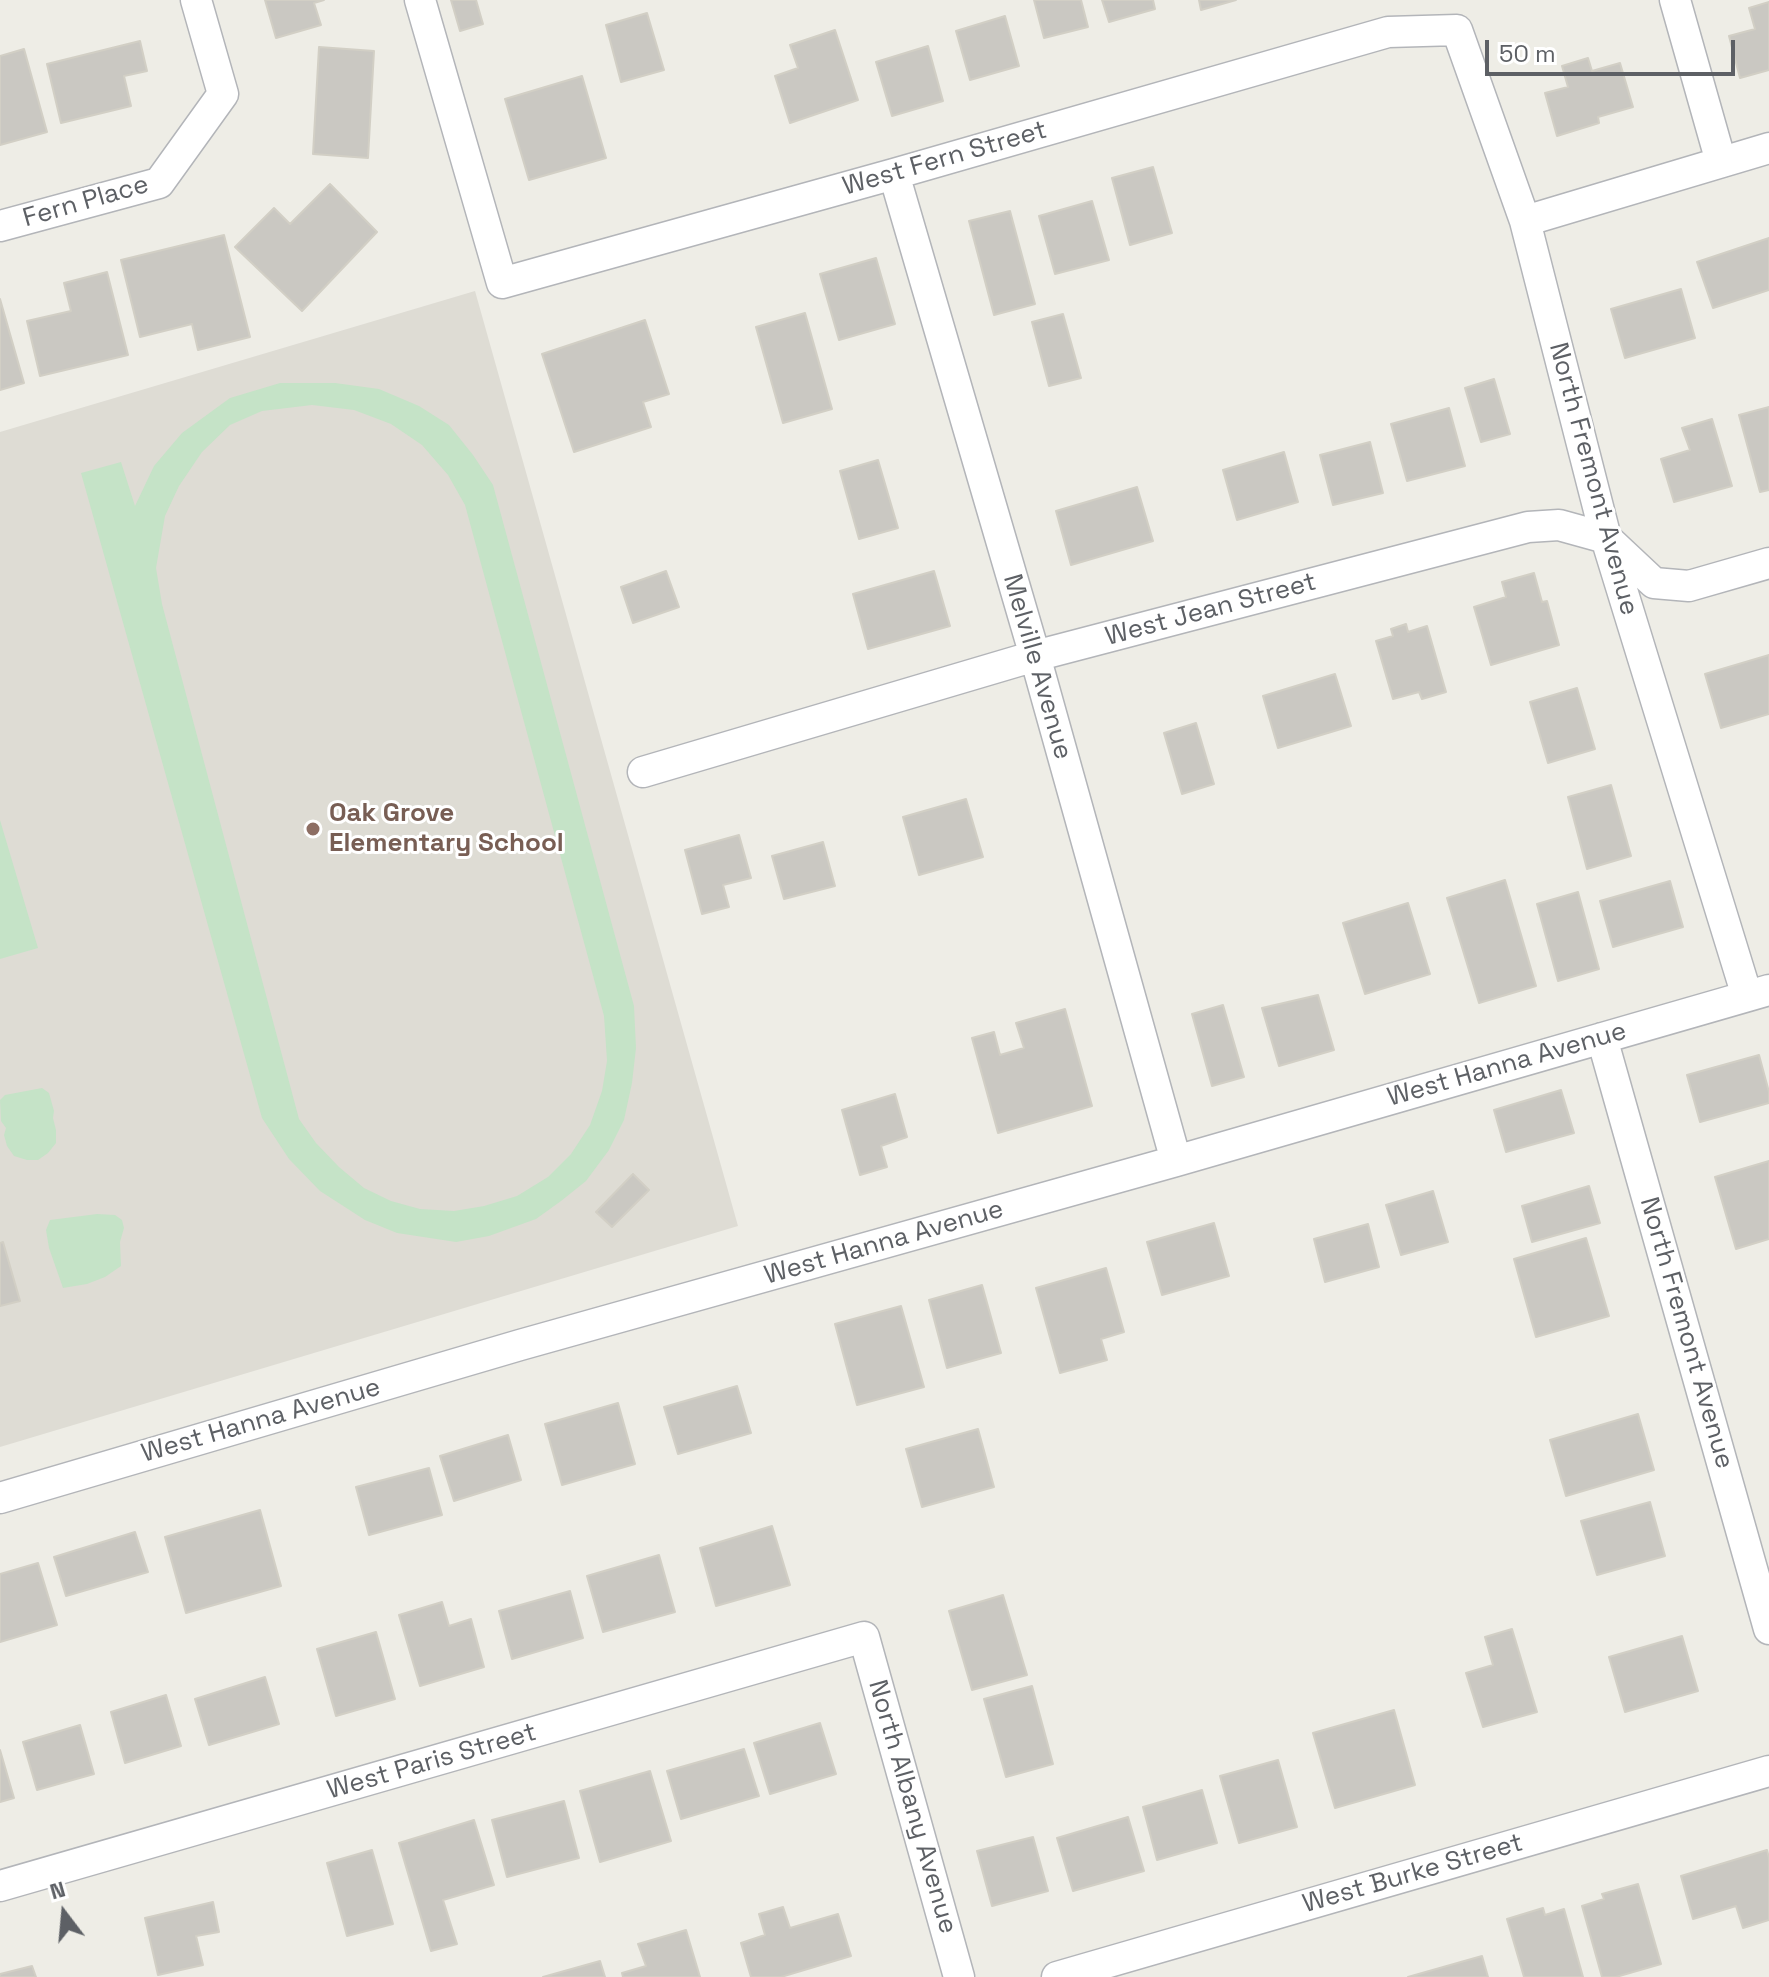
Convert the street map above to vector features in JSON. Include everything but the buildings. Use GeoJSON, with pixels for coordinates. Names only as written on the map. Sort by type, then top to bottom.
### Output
{"type":"FeatureCollection","features":[{"type":"Feature","properties":{"kind":"street","name":"Fern Place"},"geometry":{"type":"LineString","coordinates":[[0,226],[159,183],[223,94],[196,0]]}},
{"type":"Feature","properties":{"kind":"street","name":"West Fern Street"},"geometry":{"type":"LineString","coordinates":[[420,0],[502,283],[1388,32]]}},
{"type":"Feature","properties":{"kind":"street"},"geometry":{"type":"LineString","coordinates":[[1675,0],[1721,162]]}},
{"type":"Feature","properties":{"kind":"street","name":"North Fremont Avenue"},"geometry":{"type":"LineString","coordinates":[[1388,32],[1457,30],[1525,221],[1606,538],[1758,993]]}},
{"type":"Feature","properties":{"kind":"street"},"geometry":{"type":"LineString","coordinates":[[1525,221],[1769,148]]}},
{"type":"Feature","properties":{"kind":"street","name":"Melville Avenue"},"geometry":{"type":"LineString","coordinates":[[894,174],[1035,656],[1176,1161]]}},
{"type":"Feature","properties":{"kind":"street","name":"West Jean Street"},"geometry":{"type":"LineString","coordinates":[[643,772],[1035,656],[1528,527],[1559,525],[1606,538],[1654,583],[1689,586],[1769,563]]}},
{"type":"Feature","properties":{"kind":"street","name":"West Hanna Avenue"},"geometry":{"type":"LineString","coordinates":[[0,1498],[504,1350],[1758,993]]}},
{"type":"Feature","properties":{"kind":"street","name":"North Fremont Avenue"},"geometry":{"type":"LineString","coordinates":[[1602,1038],[1769,1629]]}},
{"type":"Feature","properties":{"kind":"street","name":"West Paris Street"},"geometry":{"type":"LineString","coordinates":[[0,1886],[864,1637]]}},
{"type":"Feature","properties":{"kind":"street","name":"North Albany Avenue"},"geometry":{"type":"LineString","coordinates":[[864,1637],[959,1977]]}},
{"type":"Feature","properties":{"kind":"street","name":"West Burke Street"},"geometry":{"type":"LineString","coordinates":[[1057,1977],[1769,1771]]}},
{"type":"Feature","properties":{"kind":"shaded area","name":"Oak Grove Elementary School"},"geometry":{"type":"Polygon","coordinates":[[[475,291],[738,1226],[0,1447],[0,432],[475,291]]]}},
{"type":"Feature","properties":{"kind":"green space"},"geometry":{"type":"Polygon","coordinates":[[[280,383],[335,383],[379,389],[419,406],[449,425],[493,485],[634,1006],[636,1048],[624,1120],[609,1150],[586,1181],[536,1219],[489,1236],[456,1242],[397,1233],[365,1220],[320,1191],[289,1159],[262,1118],[81,473],[121,462],[135,506],[154,466],[182,433],[230,398],[280,383]],[[312,405],[262,411],[230,425],[202,452],[179,486],[165,516],[156,568],[162,604],[299,1119],[316,1143],[364,1188],[391,1201],[420,1209],[454,1211],[517,1196],[548,1177],[571,1154],[590,1125],[602,1091],[607,1061],[604,1016],[465,505],[448,475],[422,445],[391,424],[354,410],[312,405]]]}},
{"type":"Feature","properties":{"kind":"green space"},"geometry":{"type":"Polygon","coordinates":[[[0,820],[38,948],[0,959],[0,820]]]}},
{"type":"Feature","properties":{"kind":"green space"},"geometry":{"type":"Polygon","coordinates":[[[42,1088],[49,1093],[54,1111],[56,1143],[38,1160],[27,1160],[14,1156],[7,1146],[0,1100],[5,1095],[42,1088]]]}},
{"type":"Feature","properties":{"kind":"green space"},"geometry":{"type":"Polygon","coordinates":[[[115,1215],[122,1220],[121,1266],[87,1284],[63,1288],[49,1248],[46,1230],[50,1220],[115,1215]]]}},
{"type":"Feature","properties":{"kind":"place","name":"Oak Grove Elementary School"},"geometry":{"type":"Point","coordinates":[313,829]}}]}
